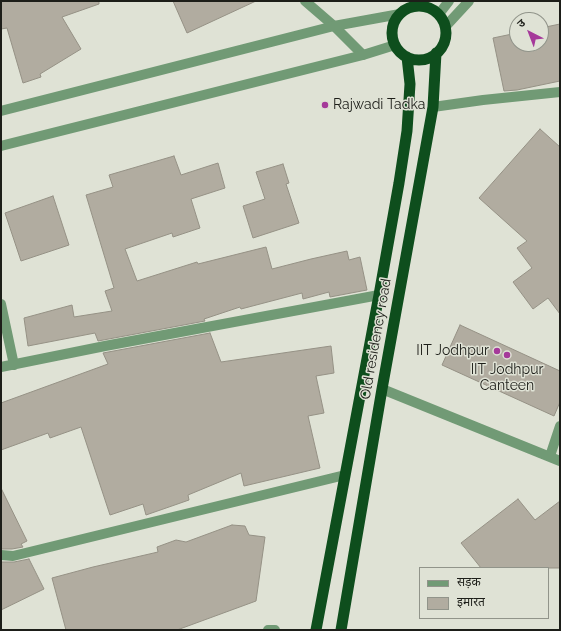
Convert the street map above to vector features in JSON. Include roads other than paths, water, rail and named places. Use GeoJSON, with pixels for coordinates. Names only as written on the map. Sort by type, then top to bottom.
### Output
{"type":"FeatureCollection","features":[{"type":"Feature","properties":{"kind":"highway"},"geometry":{"type":"LineString","coordinates":[[430,6],[445,27],[446,36],[443,46],[428,58],[417,60],[407,57],[395,45],[392,34],[394,23],[400,14],[410,8],[430,6]]}},
{"type":"Feature","properties":{"kind":"highway","name":"Old residency road"},"geometry":{"type":"LineString","coordinates":[[341,630],[382,389],[433,107],[436,53]]}},
{"type":"Feature","properties":{"kind":"highway","name":"Old residency road"},"geometry":{"type":"LineString","coordinates":[[316,630],[380,295],[399,183],[407,131],[410,84],[407,57]]}},
{"type":"Feature","properties":{"kind":"street"},"geometry":{"type":"LineString","coordinates":[[305,1],[364,55]]}},
{"type":"Feature","properties":{"kind":"street"},"geometry":{"type":"LineString","coordinates":[[430,6],[449,1]]}},
{"type":"Feature","properties":{"kind":"street"},"geometry":{"type":"LineString","coordinates":[[445,27],[469,1]]}},
{"type":"Feature","properties":{"kind":"street"},"geometry":{"type":"LineString","coordinates":[[1,111],[334,26],[400,14]]}},
{"type":"Feature","properties":{"kind":"street"},"geometry":{"type":"LineString","coordinates":[[1,146],[364,55],[395,45]]}},
{"type":"Feature","properties":{"kind":"street"},"geometry":{"type":"LineString","coordinates":[[433,107],[560,92]]}},
{"type":"Feature","properties":{"kind":"street"},"geometry":{"type":"LineString","coordinates":[[1,367],[105,346],[380,295]]}},
{"type":"Feature","properties":{"kind":"street"},"geometry":{"type":"LineString","coordinates":[[1,304],[14,365]]}},
{"type":"Feature","properties":{"kind":"street"},"geometry":{"type":"LineString","coordinates":[[382,389],[560,461]]}},
{"type":"Feature","properties":{"kind":"street"},"geometry":{"type":"LineString","coordinates":[[550,456],[560,426]]}},
{"type":"Feature","properties":{"kind":"street"},"geometry":{"type":"LineString","coordinates":[[1,555],[13,556],[345,475]]}},
{"type":"Feature","properties":{"kind":"street"},"geometry":{"type":"LineString","coordinates":[[268,630],[275,630]]}},
{"type":"Feature","properties":{"kind":"place","name":"Rajwadi Tadka"},"geometry":{"type":"Point","coordinates":[325,105]}},
{"type":"Feature","properties":{"kind":"place","name":"IIT Jodhpur"},"geometry":{"type":"Point","coordinates":[497,351]}},
{"type":"Feature","properties":{"kind":"place","name":"IIT Jodhpur Canteen"},"geometry":{"type":"Point","coordinates":[507,355]}}]}
